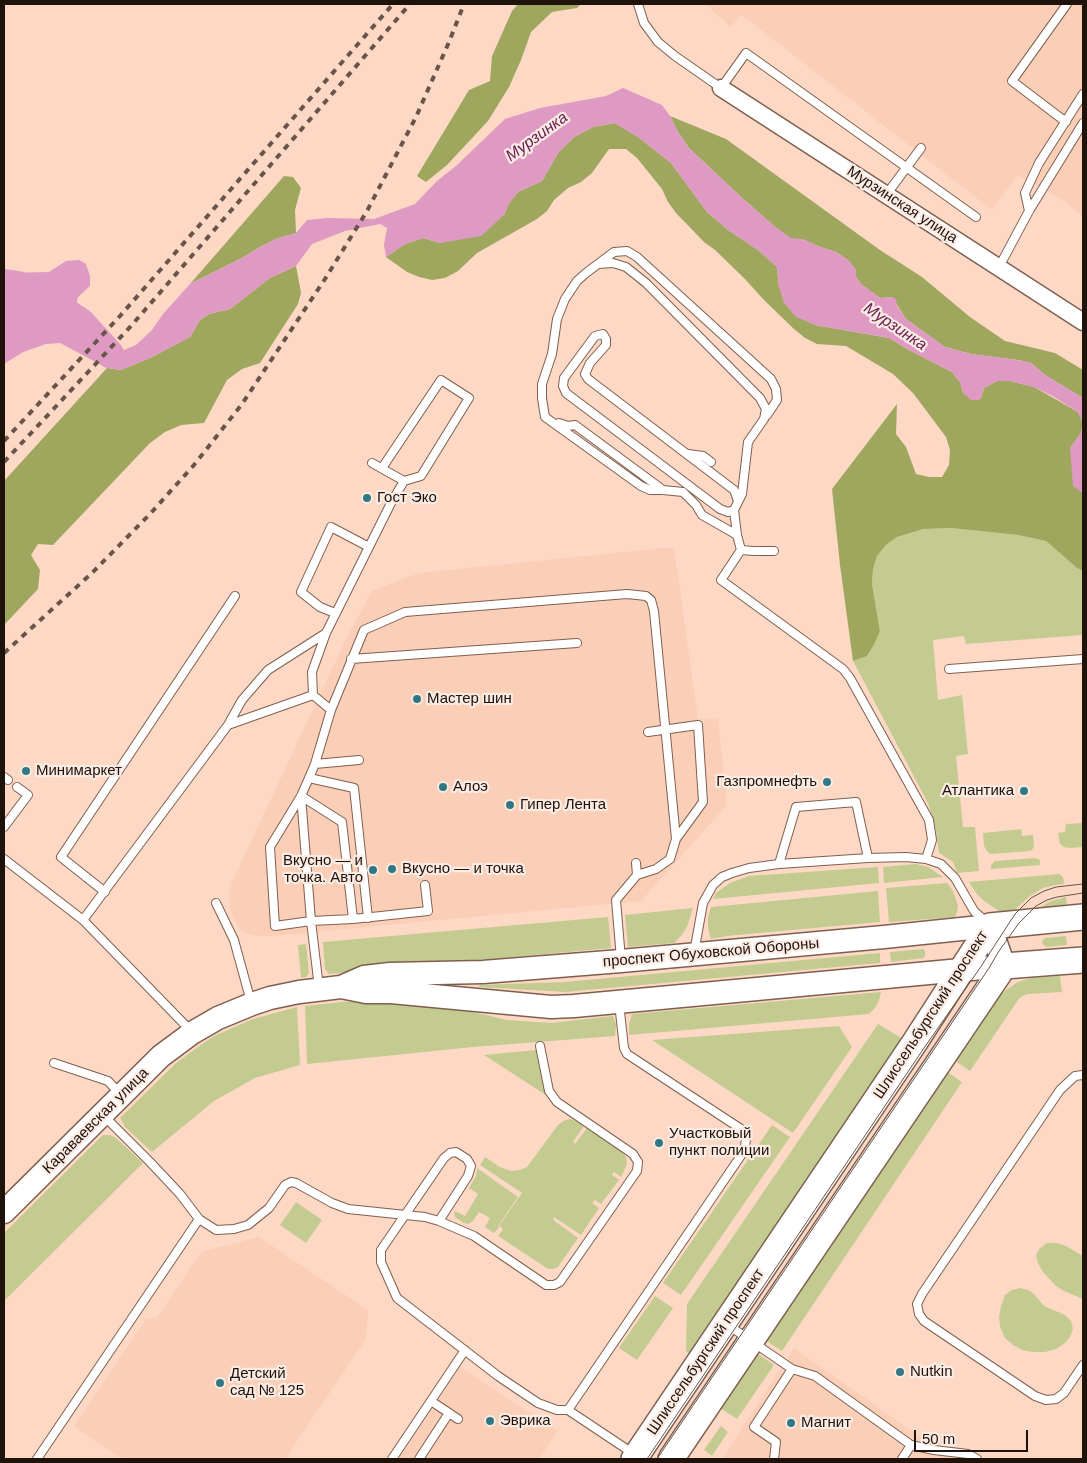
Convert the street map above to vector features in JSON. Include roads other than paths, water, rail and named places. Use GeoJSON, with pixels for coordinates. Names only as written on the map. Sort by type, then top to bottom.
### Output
{"type":"FeatureCollection","features":[{"type":"Feature","properties":{"kind":"main road","name":"проспект Обуховской Обороны"},"geometry":{"type":"LineString","coordinates":[[990,926],[1083,917]]}},
{"type":"Feature","properties":{"kind":"main road","name":"Шлиссельбургский проспект"},"geometry":{"type":"LineString","coordinates":[[635,1457],[910,1050],[990,926]]}},
{"type":"Feature","properties":{"kind":"main road","name":"проспект Обуховской Обороны"},"geometry":{"type":"LineString","coordinates":[[1004,966],[1083,960]]}},
{"type":"Feature","properties":{"kind":"main road","name":"Шлиссельбургский проспект"},"geometry":{"type":"LineString","coordinates":[[671,1459],[1004,966]]}},
{"type":"Feature","properties":{"kind":"street","name":"Мурзинская улица"},"geometry":{"type":"LineString","coordinates":[[721,88],[1083,322]]}},
{"type":"Feature","properties":{"kind":"street","name":"проспект Обуховской Обороны"},"geometry":{"type":"LineString","coordinates":[[192,1033],[218,1018],[270,998],[330,988],[364,977],[484,972],[621,961],[884,938],[990,926]]}},
{"type":"Feature","properties":{"kind":"street","name":"Шлиссельбургский проспект"},"geometry":{"type":"LineString","coordinates":[[990,926],[1004,966]]}},
{"type":"Feature","properties":{"kind":"street","name":"проспект Обуховской Обороны"},"geometry":{"type":"LineString","coordinates":[[330,988],[551,1007],[1004,966]]}},
{"type":"Feature","properties":{"kind":"street","name":"Караваевская улица"},"geometry":{"type":"LineString","coordinates":[[4,1212],[162,1056],[192,1033]]}},
{"type":"Feature","properties":{"kind":"lane"},"geometry":{"type":"LineString","coordinates":[[638,4],[644,23],[658,42],[721,88],[746,53],[976,217]]}},
{"type":"Feature","properties":{"kind":"lane"},"geometry":{"type":"LineString","coordinates":[[1066,122],[1012,81],[1067,4]]}},
{"type":"Feature","properties":{"kind":"lane"},"geometry":{"type":"LineString","coordinates":[[1029,211],[1025,193],[1039,163],[1083,94]]}},
{"type":"Feature","properties":{"kind":"lane"},"geometry":{"type":"LineString","coordinates":[[999,267],[1029,211],[1083,124]]}},
{"type":"Feature","properties":{"kind":"lane"},"geometry":{"type":"LineString","coordinates":[[886,195],[921,148]]}},
{"type":"Feature","properties":{"kind":"lane"},"geometry":{"type":"LineString","coordinates":[[737,535],[702,514],[683,492],[650,490],[641,486],[545,417],[542,384],[552,354],[557,319],[565,298],[577,281],[614,252],[628,251],[637,257],[771,379],[776,389],[777,400],[748,442],[742,494],[734,510],[741,550],[721,580],[843,669],[850,678],[929,820],[932,840],[926,859]]}},
{"type":"Feature","properties":{"kind":"lane"},"geometry":{"type":"LineString","coordinates":[[598,264],[613,263],[626,267],[646,283],[760,398],[766,409],[764,419]]}},
{"type":"Feature","properties":{"kind":"lane"},"geometry":{"type":"LineString","coordinates":[[734,510],[728,512],[720,509],[669,473],[566,393],[563,386],[564,378],[595,336],[603,334],[606,339],[606,345],[590,363],[585,374],[588,379],[734,490],[738,501]]}},
{"type":"Feature","properties":{"kind":"lane"},"geometry":{"type":"LineString","coordinates":[[330,710],[313,694],[312,672],[326,633],[391,503],[404,481],[420,476],[469,398],[441,380],[382,468]]}},
{"type":"Feature","properties":{"kind":"lane"},"geometry":{"type":"LineString","coordinates":[[686,454],[703,456],[711,462]]}},
{"type":"Feature","properties":{"kind":"lane"},"geometry":{"type":"LineString","coordinates":[[372,463],[404,481]]}},
{"type":"Feature","properties":{"kind":"lane"},"geometry":{"type":"LineString","coordinates":[[335,614],[301,592],[330,527],[369,547]]}},
{"type":"Feature","properties":{"kind":"lane"},"geometry":{"type":"LineString","coordinates":[[741,550],[754,552],[774,551]]}},
{"type":"Feature","properties":{"kind":"lane"},"geometry":{"type":"LineString","coordinates":[[425,885],[428,911],[275,926],[270,847],[301,796],[309,778],[315,764],[330,710],[364,630],[405,612],[627,594],[646,596],[651,600],[654,611],[676,839]]}},
{"type":"Feature","properties":{"kind":"lane"},"geometry":{"type":"LineString","coordinates":[[105,892],[61,857],[236,596]]}},
{"type":"Feature","properties":{"kind":"lane"},"geometry":{"type":"LineString","coordinates":[[83,920],[228,725],[242,700],[268,670],[326,633]]}},
{"type":"Feature","properties":{"kind":"lane"},"geometry":{"type":"LineString","coordinates":[[351,659],[578,643]]}},
{"type":"Feature","properties":{"kind":"lane"},"geometry":{"type":"LineString","coordinates":[[949,669],[1083,659]]}},
{"type":"Feature","properties":{"kind":"lane"},"geometry":{"type":"LineString","coordinates":[[228,725],[313,694]]}},
{"type":"Feature","properties":{"kind":"lane"},"geometry":{"type":"LineString","coordinates":[[621,961],[616,900],[637,876],[656,869],[670,859],[676,839],[703,802],[698,725],[648,732]]}},
{"type":"Feature","properties":{"kind":"lane"},"geometry":{"type":"LineString","coordinates":[[315,764],[359,760]]}},
{"type":"Feature","properties":{"kind":"lane"},"geometry":{"type":"LineString","coordinates":[[309,778],[354,788],[368,918]]}},
{"type":"Feature","properties":{"kind":"lane"},"geometry":{"type":"LineString","coordinates":[[4,827],[28,795],[17,787]]}},
{"type":"Feature","properties":{"kind":"lane"},"geometry":{"type":"LineString","coordinates":[[301,796],[342,822],[353,919]]}},
{"type":"Feature","properties":{"kind":"lane"},"geometry":{"type":"LineString","coordinates":[[301,796],[311,921],[330,988]]}},
{"type":"Feature","properties":{"kind":"lane"},"geometry":{"type":"LineString","coordinates":[[779,864],[796,807],[856,802],[868,858]]}},
{"type":"Feature","properties":{"kind":"lane"},"geometry":{"type":"LineString","coordinates":[[693,955],[703,903],[713,885],[732,873],[749,868],[779,864],[868,858],[906,857],[926,859],[941,864],[956,878],[974,910],[990,926]]}},
{"type":"Feature","properties":{"kind":"lane"},"geometry":{"type":"LineString","coordinates":[[4,859],[83,920],[192,1033]]}},
{"type":"Feature","properties":{"kind":"lane"},"geometry":{"type":"LineString","coordinates":[[636,863],[637,876]]}},
{"type":"Feature","properties":{"kind":"lane"},"geometry":{"type":"LineString","coordinates":[[216,903],[234,940],[252,1004]]}},
{"type":"Feature","properties":{"kind":"lane"},"geometry":{"type":"LineString","coordinates":[[568,1410],[744,1151],[746,1140],[738,1127],[627,1054],[623,1043],[619,1001]]}},
{"type":"Feature","properties":{"kind":"lane"},"geometry":{"type":"LineString","coordinates":[[102,1114],[180,1194],[199,1219],[216,1230],[234,1229],[248,1225],[269,1208],[290,1182],[296,1183],[332,1203],[348,1209],[425,1217],[439,1221],[474,1236],[546,1285],[554,1286],[560,1282],[637,1171],[638,1162],[633,1154],[557,1102],[549,1091],[540,1046]]}},
{"type":"Feature","properties":{"kind":"lane"},"geometry":{"type":"LineString","coordinates":[[54,1062],[108,1081],[122,1095]]}},
{"type":"Feature","properties":{"kind":"lane"},"geometry":{"type":"LineString","coordinates":[[1083,1075],[1075,1076],[1060,1090],[922,1294],[918,1304],[919,1314],[924,1321],[1035,1396],[1046,1400],[1056,1399],[1064,1393],[1083,1365]]}},
{"type":"Feature","properties":{"kind":"lane"},"geometry":{"type":"LineString","coordinates":[[439,1221],[468,1176],[470,1166],[467,1159],[456,1152],[450,1153],[444,1158],[381,1250],[382,1262],[397,1298],[498,1376],[538,1403],[557,1410],[568,1410],[635,1457]]}},
{"type":"Feature","properties":{"kind":"lane"},"geometry":{"type":"LineString","coordinates":[[37,1459],[199,1219]]}},
{"type":"Feature","properties":{"kind":"lane"},"geometry":{"type":"LineString","coordinates":[[725,1323],[792,1369],[815,1376],[911,1444],[934,1450],[968,1454],[977,1459]]}},
{"type":"Feature","properties":{"kind":"lane"},"geometry":{"type":"LineString","coordinates":[[392,1459],[465,1350]]}},
{"type":"Feature","properties":{"kind":"lane"},"geometry":{"type":"LineString","coordinates":[[774,1459],[776,1442],[754,1427],[792,1369]]}},
{"type":"Feature","properties":{"kind":"lane"},"geometry":{"type":"LineString","coordinates":[[431,1400],[458,1419]]}},
{"type":"Feature","properties":{"kind":"lane"},"geometry":{"type":"LineString","coordinates":[[419,1459],[450,1413]]}},
{"type":"Feature","properties":{"kind":"lane"},"geometry":{"type":"LineString","coordinates":[[902,1459],[911,1444]]}},
{"type":"Feature","properties":{"kind":"water"},"geometry":{"type":"Polygon","coordinates":[[[623,88],[662,105],[689,148],[774,226],[791,238],[802,239],[836,252],[848,260],[856,270],[856,277],[861,284],[880,298],[892,297],[896,299],[897,306],[906,319],[945,347],[971,354],[1031,363],[1045,375],[1083,398],[1083,423],[1078,412],[1054,397],[1034,387],[1010,381],[997,381],[984,388],[979,400],[971,400],[963,393],[960,382],[952,372],[889,338],[815,325],[796,317],[784,303],[779,287],[777,267],[758,250],[728,230],[707,212],[671,163],[638,137],[614,123],[593,127],[574,137],[558,153],[542,181],[518,192],[509,203],[504,215],[481,236],[440,243],[423,238],[405,244],[386,257],[384,245],[387,228],[380,224],[345,231],[312,244],[296,266],[270,278],[230,309],[209,314],[200,320],[190,337],[152,357],[121,370],[107,368],[60,343],[46,344],[23,352],[4,364],[4,273],[49,272],[66,261],[79,260],[86,264],[90,276],[90,286],[78,297],[75,310],[83,324],[114,352],[121,351],[136,345],[152,330],[163,314],[190,284],[276,239],[296,233],[307,220],[327,218],[374,219],[415,204],[437,181],[456,166],[505,119],[540,108],[606,96],[623,88]]]}},
{"type":"Feature","properties":{"kind":"water"},"geometry":{"type":"Polygon","coordinates":[[[1083,424],[1083,492],[1081,492],[1073,486],[1070,448],[1081,433],[1083,424]]]}},
{"type":"Feature","properties":{"kind":"waterway","name":"Мурзинка"},"geometry":{"type":"LineString","coordinates":[[4,283],[18,285],[47,299],[81,322],[110,354]]}},
{"type":"Feature","properties":{"kind":"tram line"},"geometry":{"type":"LineString","coordinates":[[647,1459],[1015,914],[1031,898],[1044,891],[1056,887],[1083,884]]}},
{"type":"Feature","properties":{"kind":"tram line"},"geometry":{"type":"LineString","coordinates":[[657,1459],[1019,923],[1036,906],[1047,900],[1083,893]]}},
{"type":"Feature","properties":{"kind":"railway"},"geometry":{"type":"LineString","coordinates":[[4,441],[120,316],[393,4]]}},
{"type":"Feature","properties":{"kind":"railway"},"geometry":{"type":"LineString","coordinates":[[4,462],[131,326],[410,4]]}},
{"type":"Feature","properties":{"kind":"railway"},"geometry":{"type":"LineString","coordinates":[[4,653],[92,573],[150,514],[194,465],[242,404],[325,279],[367,211],[416,117],[464,4]]}},
{"type":"Feature","properties":{"kind":"place","name":"Гост Эко"},"geometry":{"type":"Point","coordinates":[367,498]}},
{"type":"Feature","properties":{"kind":"place","name":"Мастер шин"},"geometry":{"type":"Point","coordinates":[417,699]}},
{"type":"Feature","properties":{"kind":"place","name":"Минимаркет"},"geometry":{"type":"Point","coordinates":[26,771]}},
{"type":"Feature","properties":{"kind":"place","name":"Газпромнефть"},"geometry":{"type":"Point","coordinates":[827,782]}},
{"type":"Feature","properties":{"kind":"place","name":"Алоэ"},"geometry":{"type":"Point","coordinates":[443,787]}},
{"type":"Feature","properties":{"kind":"place","name":"Атлантика"},"geometry":{"type":"Point","coordinates":[1024,791]}},
{"type":"Feature","properties":{"kind":"place","name":"Гипер Лента"},"geometry":{"type":"Point","coordinates":[510,805]}},
{"type":"Feature","properties":{"kind":"place","name":"Вкусно — и точка"},"geometry":{"type":"Point","coordinates":[392,869]}},
{"type":"Feature","properties":{"kind":"place","name":"Вкусно — и точка. Авто"},"geometry":{"type":"Point","coordinates":[373,870]}},
{"type":"Feature","properties":{"kind":"place","name":"Участковый пункт полиции"},"geometry":{"type":"Point","coordinates":[659,1143]}},
{"type":"Feature","properties":{"kind":"place","name":"Nutkin"},"geometry":{"type":"Point","coordinates":[900,1372]}},
{"type":"Feature","properties":{"kind":"place","name":"Детский сад № 125"},"geometry":{"type":"Point","coordinates":[220,1383]}},
{"type":"Feature","properties":{"kind":"place","name":"Эврика"},"geometry":{"type":"Point","coordinates":[490,1421]}},
{"type":"Feature","properties":{"kind":"place","name":"Магнит"},"geometry":{"type":"Point","coordinates":[791,1423]}}]}
